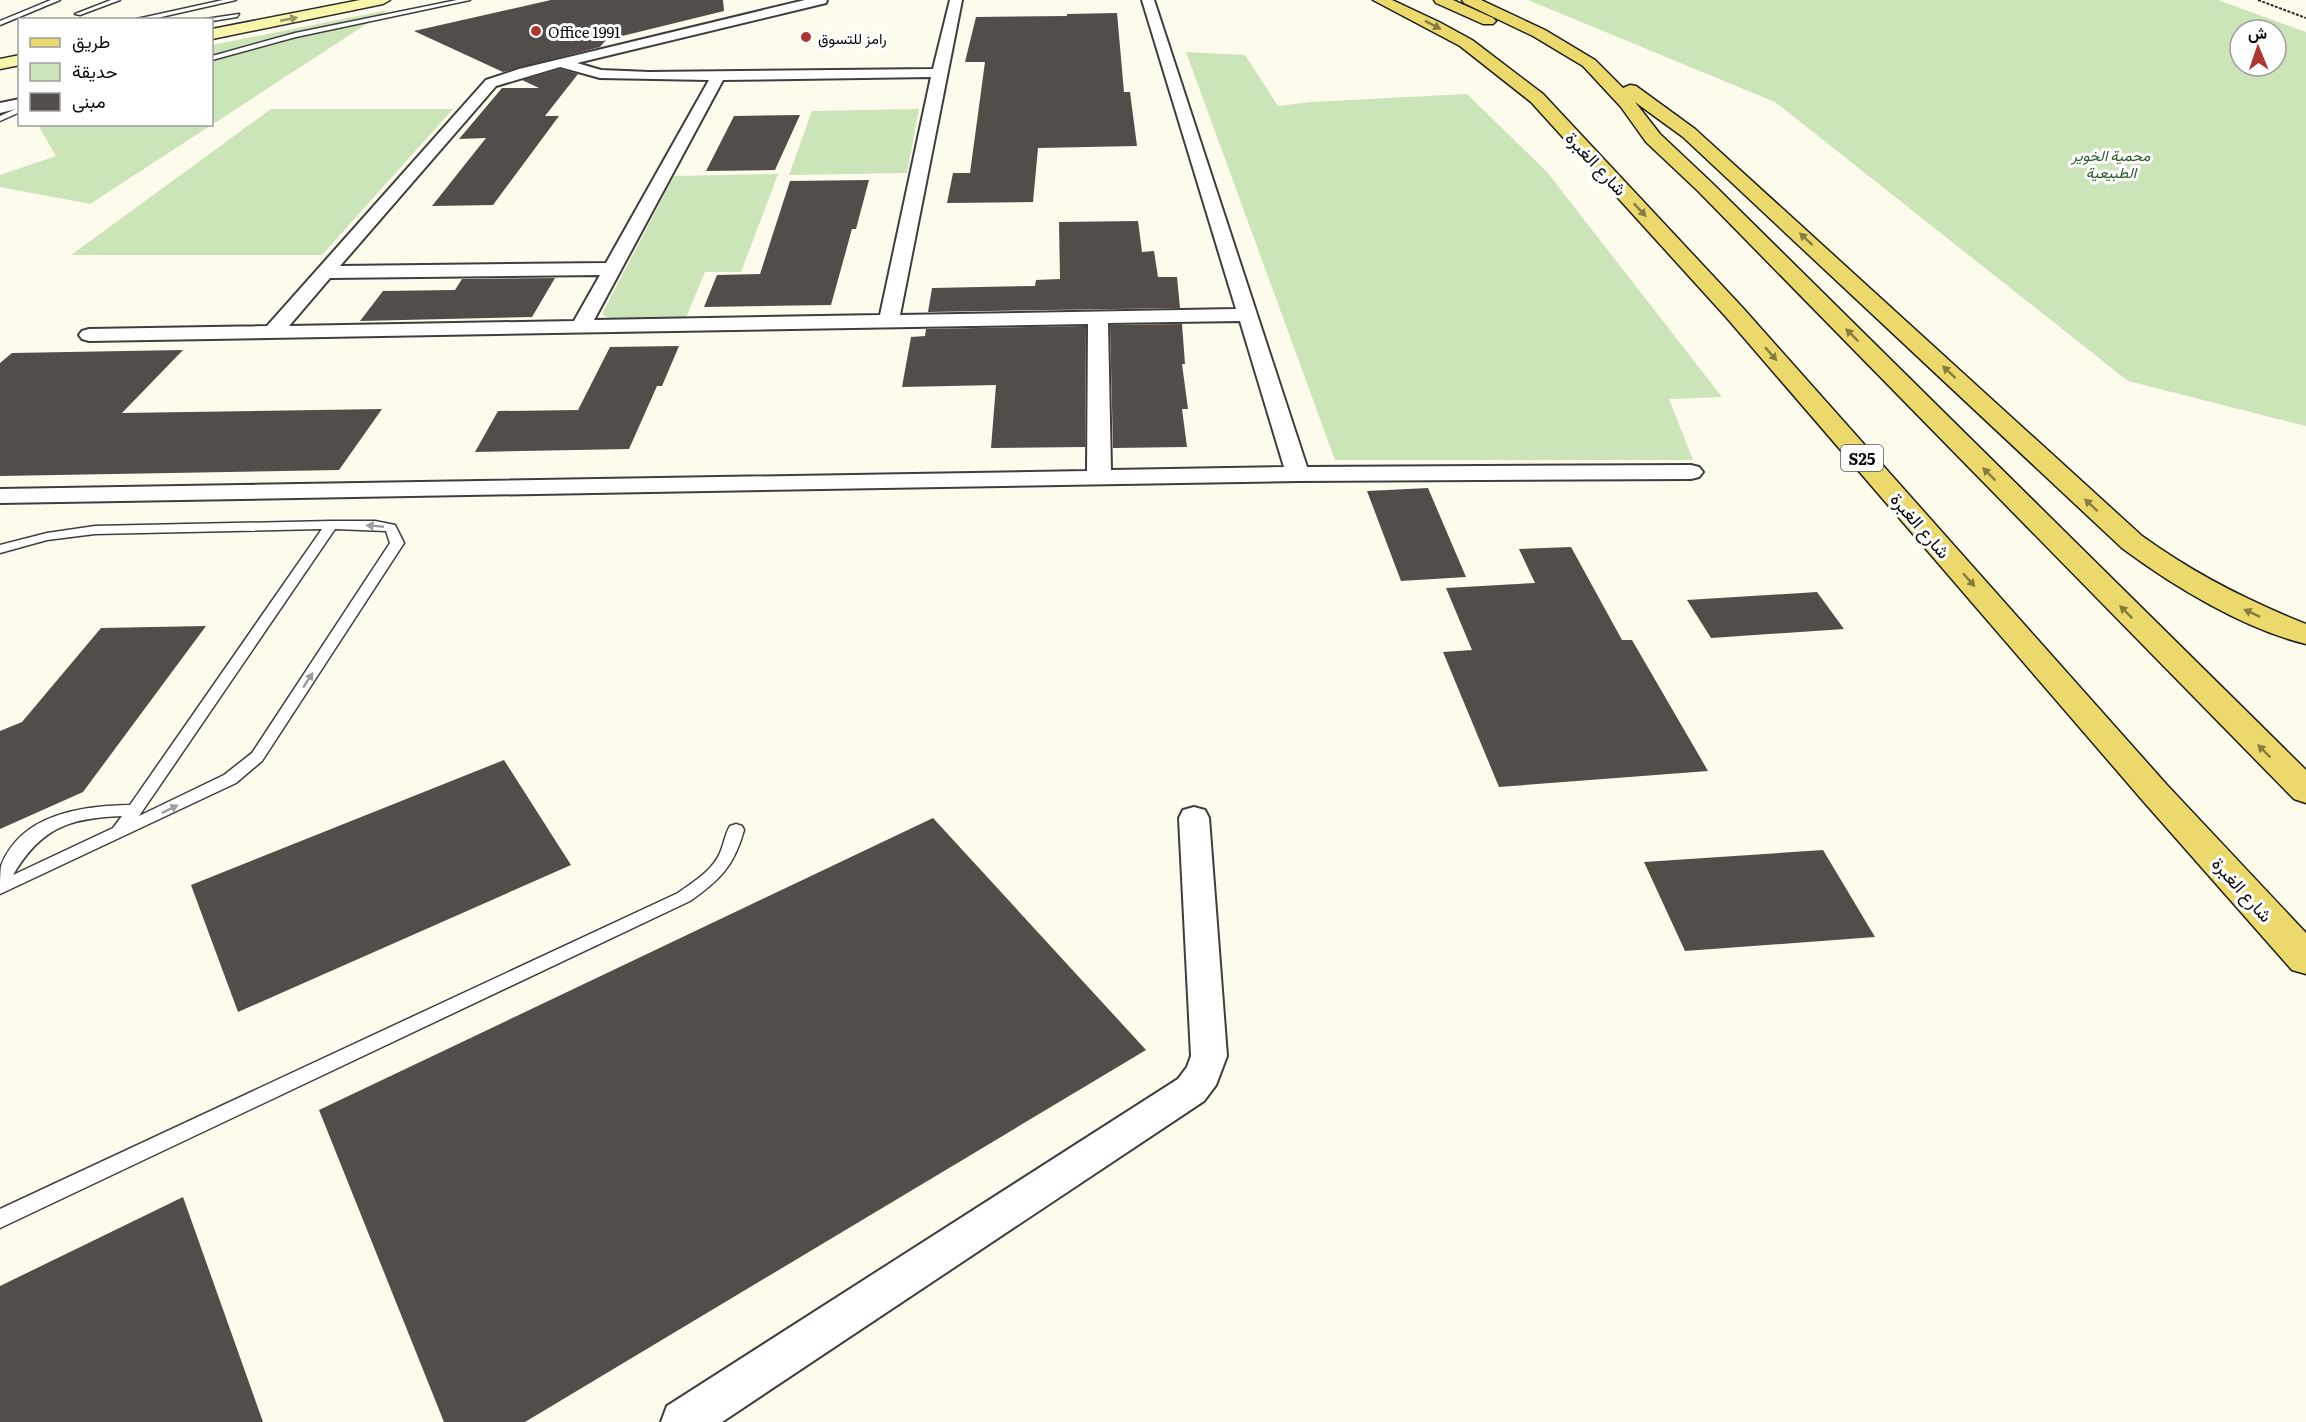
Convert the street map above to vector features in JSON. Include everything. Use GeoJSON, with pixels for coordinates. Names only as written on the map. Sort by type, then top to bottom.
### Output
{"type":"FeatureCollection","features":[{"type":"Feature","properties":{"kind":"main road"},"geometry":{"type":"LineString","coordinates":[[213,19],[230,4],[314,0]]}},
{"type":"Feature","properties":{"kind":"main road"},"geometry":{"type":"LineString","coordinates":[[213,36],[383,0]]}},
{"type":"Feature","properties":{"kind":"main road","name":"شارع الغبرة"},"geometry":{"type":"LineString","coordinates":[[1380,0],[1466,43],[1537,98],[1734,312],[2155,793],[2306,959]]}},
{"type":"Feature","properties":{"kind":"main road"},"geometry":{"type":"LineString","coordinates":[[1441,0],[1504,28],[1542,55]]}},
{"type":"Feature","properties":{"kind":"main road"},"geometry":{"type":"LineString","coordinates":[[1469,0],[1539,33],[1589,63],[1632,91],[1689,134],[2132,542],[2162,565],[2205,591],[2267,620],[2306,635]]}},
{"type":"Feature","properties":{"kind":"main road"},"geometry":{"type":"LineString","coordinates":[[0,63],[18,58]]}},
{"type":"Feature","properties":{"kind":"main road"},"geometry":{"type":"LineString","coordinates":[[1589,63],[1627,104],[1653,138]]}},
{"type":"Feature","properties":{"kind":"main road"},"geometry":{"type":"LineString","coordinates":[[0,78],[18,74]]}},
{"type":"Feature","properties":{"kind":"main road"},"geometry":{"type":"LineString","coordinates":[[1606,105],[1653,138],[1721,203],[2306,791]]}},
{"type":"Feature","properties":{"kind":"street"},"geometry":{"type":"LineString","coordinates":[[273,332],[491,83],[562,63],[821,0]]}},
{"type":"Feature","properties":{"kind":"street"},"geometry":{"type":"LineString","coordinates":[[890,321],[939,73],[957,0]]}},
{"type":"Feature","properties":{"kind":"street"},"geometry":{"type":"LineString","coordinates":[[1148,0],[1298,474]]}},
{"type":"Feature","properties":{"kind":"street"},"geometry":{"type":"LineString","coordinates":[[562,63],[600,74],[718,76],[939,73]]}},
{"type":"Feature","properties":{"kind":"street"},"geometry":{"type":"LineString","coordinates":[[581,326],[718,76]]}},
{"type":"Feature","properties":{"kind":"street"},"geometry":{"type":"LineString","coordinates":[[0,108],[18,104]]}},
{"type":"Feature","properties":{"kind":"street"},"geometry":{"type":"LineString","coordinates":[[325,272],[612,269]]}},
{"type":"Feature","properties":{"kind":"street"},"geometry":{"type":"LineString","coordinates":[[89,334],[1249,315]]}},
{"type":"Feature","properties":{"kind":"street"},"geometry":{"type":"LineString","coordinates":[[1098,318],[1098,478]]}},
{"type":"Feature","properties":{"kind":"street"},"geometry":{"type":"LineString","coordinates":[[0,496],[1298,474],[1691,472]]}},
{"type":"Feature","properties":{"kind":"street"},"geometry":{"type":"LineString","coordinates":[[683,1422],[1191,1090],[1203,1074],[1209,1056],[1194,818]]}},
{"type":"Feature","properties":{"kind":"lane"},"geometry":{"type":"LineString","coordinates":[[0,24],[57,0]]}},
{"type":"Feature","properties":{"kind":"lane"},"geometry":{"type":"LineString","coordinates":[[78,14],[117,0]]}},
{"type":"Feature","properties":{"kind":"lane"},"geometry":{"type":"LineString","coordinates":[[213,58],[295,35],[467,0]]}},
{"type":"Feature","properties":{"kind":"lane"},"geometry":{"type":"LineString","coordinates":[[147,18],[230,4]]}},
{"type":"Feature","properties":{"kind":"lane"},"geometry":{"type":"LineString","coordinates":[[206,18],[230,4]]}},
{"type":"Feature","properties":{"kind":"lane"},"geometry":{"type":"LineString","coordinates":[[0,24],[10,27]]}},
{"type":"Feature","properties":{"kind":"lane"},"geometry":{"type":"LineString","coordinates":[[0,119],[18,110]]}},
{"type":"Feature","properties":{"kind":"lane"},"geometry":{"type":"LineString","coordinates":[[117,834],[332,525]]}},
{"type":"Feature","properties":{"kind":"lane"},"geometry":{"type":"LineString","coordinates":[[0,549],[22,541],[60,533],[95,530],[332,525],[375,525],[390,528],[395,535],[396,543],[257,757],[230,779],[0,888]]}},
{"type":"Feature","properties":{"kind":"lane"},"geometry":{"type":"LineString","coordinates":[[0,881],[24,844],[52,824],[88,812],[134,810]]}},
{"type":"Feature","properties":{"kind":"lane"},"geometry":{"type":"LineString","coordinates":[[0,1219],[684,897],[712,878],[730,854],[736,830]]}},
{"type":"Feature","properties":{"kind":"path"},"geometry":{"type":"LineString","coordinates":[[2258,0],[2306,18]]}},
{"type":"Feature","properties":{"kind":"green space","name":"محمية الخوير الطبيعية"},"geometry":{"type":"Polygon","coordinates":[[[1528,0],[2218,0],[2268,18],[2228,18],[2228,78],[2288,78],[2288,25],[2306,32],[2306,426],[2128,381],[1775,102],[1528,0]]]}},
{"type":"Feature","properties":{"kind":"green space"},"geometry":{"type":"Polygon","coordinates":[[[388,10],[213,124],[213,45],[388,10]]]}},
{"type":"Feature","properties":{"kind":"green space"},"geometry":{"type":"Polygon","coordinates":[[[1186,52],[1245,55],[1278,106],[1311,102],[1467,94],[1547,172],[1722,397],[1669,399],[1693,460],[1335,460],[1186,52]]]}},
{"type":"Feature","properties":{"kind":"green space"},"geometry":{"type":"Polygon","coordinates":[[[271,109],[453,109],[322,255],[71,255],[271,109]]]}},
{"type":"Feature","properties":{"kind":"green space"},"geometry":{"type":"Polygon","coordinates":[[[919,109],[907,173],[789,175],[812,111],[919,109]]]}},
{"type":"Feature","properties":{"kind":"green space"},"geometry":{"type":"Polygon","coordinates":[[[39,126],[210,126],[90,204],[0,187],[0,175],[56,156],[39,126]]]}},
{"type":"Feature","properties":{"kind":"green space"},"geometry":{"type":"Polygon","coordinates":[[[778,174],[741,272],[705,272],[684,322],[616,323],[602,314],[674,176],[778,174]]]}},
{"type":"Feature","properties":{"kind":"building","name":"Office 1991"},"geometry":{"type":"Polygon","coordinates":[[[551,0],[723,0],[724,11],[606,40],[600,47],[503,72],[414,31],[551,0]]]}},
{"type":"Feature","properties":{"kind":"building"},"geometry":{"type":"Polygon","coordinates":[[[1117,13],[1124,92],[1130,92],[1137,146],[1038,148],[1033,202],[947,203],[953,173],[970,173],[985,62],[965,62],[976,17],[1117,13]]]}},
{"type":"Feature","properties":{"kind":"building"},"geometry":{"type":"Polygon","coordinates":[[[560,69],[578,74],[545,116],[559,116],[493,205],[432,206],[486,138],[459,139],[502,88],[539,88],[522,80],[560,69]]]}},
{"type":"Feature","properties":{"kind":"building"},"geometry":{"type":"Polygon","coordinates":[[[800,115],[775,170],[706,171],[734,116],[800,115]]]}},
{"type":"Feature","properties":{"kind":"building"},"geometry":{"type":"Polygon","coordinates":[[[869,180],[856,229],[852,229],[831,305],[704,307],[717,275],[760,274],[790,181],[869,180]]]}},
{"type":"Feature","properties":{"kind":"building"},"geometry":{"type":"Polygon","coordinates":[[[1138,221],[1142,252],[1154,251],[1158,277],[1177,277],[1180,308],[928,312],[932,288],[1035,286],[1036,280],[1060,279],[1059,222],[1138,221]]]}},
{"type":"Feature","properties":{"kind":"building"},"geometry":{"type":"Polygon","coordinates":[[[555,278],[532,317],[360,321],[383,291],[455,290],[462,279],[555,278]]]}},
{"type":"Feature","properties":{"kind":"building"},"geometry":{"type":"Polygon","coordinates":[[[1182,324],[1185,364],[1182,364],[1188,409],[1182,409],[1187,447],[1113,448],[1110,325],[1182,324]]]}},
{"type":"Feature","properties":{"kind":"building"},"geometry":{"type":"Polygon","coordinates":[[[1086,326],[1085,447],[991,448],[996,385],[902,387],[911,337],[925,336],[926,329],[1086,326]]]}},
{"type":"Feature","properties":{"kind":"building"},"geometry":{"type":"Polygon","coordinates":[[[679,346],[662,386],[657,386],[629,449],[475,452],[498,411],[578,410],[610,347],[679,346]]]}},
{"type":"Feature","properties":{"kind":"building"},"geometry":{"type":"Polygon","coordinates":[[[183,350],[122,413],[382,409],[339,470],[0,476],[0,363],[12,353],[183,350]]]}},
{"type":"Feature","properties":{"kind":"building"},"geometry":{"type":"Polygon","coordinates":[[[1428,488],[1466,577],[1401,581],[1367,491],[1428,488]]]}},
{"type":"Feature","properties":{"kind":"building"},"geometry":{"type":"Polygon","coordinates":[[[1571,547],[1622,640],[1632,640],[1708,771],[1499,787],[1443,652],[1472,650],[1446,588],[1535,583],[1519,549],[1571,547]]]}},
{"type":"Feature","properties":{"kind":"building"},"geometry":{"type":"Polygon","coordinates":[[[1817,592],[1844,629],[1711,638],[1687,600],[1817,592]]]}},
{"type":"Feature","properties":{"kind":"building"},"geometry":{"type":"Polygon","coordinates":[[[206,626],[83,792],[0,829],[0,731],[22,722],[101,628],[206,626]]]}},
{"type":"Feature","properties":{"kind":"building"},"geometry":{"type":"Polygon","coordinates":[[[504,760],[571,865],[238,1012],[191,885],[504,760]]]}},
{"type":"Feature","properties":{"kind":"building"},"geometry":{"type":"Polygon","coordinates":[[[933,818],[1146,1050],[525,1422],[444,1422],[319,1110],[933,818]]]}},
{"type":"Feature","properties":{"kind":"building"},"geometry":{"type":"Polygon","coordinates":[[[1823,850],[1875,937],[1685,951],[1644,862],[1823,850]]]}},
{"type":"Feature","properties":{"kind":"building"},"geometry":{"type":"Polygon","coordinates":[[[183,1197],[263,1422],[0,1422],[0,1286],[183,1197]]]}},
{"type":"Feature","properties":{"kind":"place","name":"Office 1991"},"geometry":{"type":"Point","coordinates":[536,31]}},
{"type":"Feature","properties":{"kind":"place","name":"رامز للتسوق"},"geometry":{"type":"Point","coordinates":[806,37]}}]}
